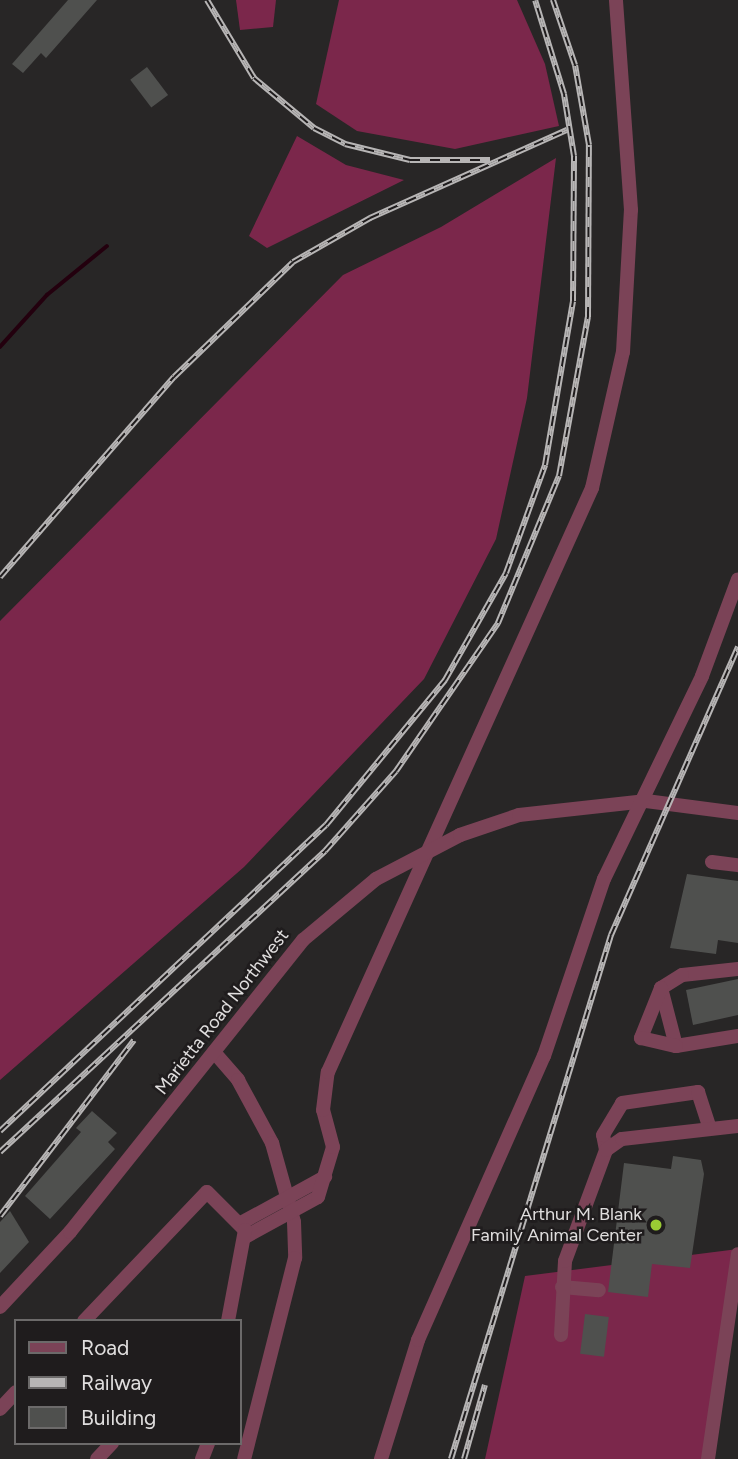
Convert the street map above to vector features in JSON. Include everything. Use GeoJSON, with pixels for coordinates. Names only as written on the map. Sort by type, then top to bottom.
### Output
{"type":"FeatureCollection","features":[{"type":"Feature","properties":{"kind":"street"},"geometry":{"type":"LineString","coordinates":[[243,1230],[287,1207],[325,1177],[333,1147],[323,1110],[328,1072],[592,488],[623,352],[631,210],[616,0]]}},
{"type":"Feature","properties":{"kind":"street"},"geometry":{"type":"LineString","coordinates":[[380,1459],[418,1340],[544,1056],[604,879],[702,676],[738,579]]}},
{"type":"Feature","properties":{"kind":"street","name":"Marietta Road Northwest"},"geometry":{"type":"LineString","coordinates":[[0,1307],[70,1232],[303,940],[376,879],[460,835],[519,815],[646,801],[737,813]]}},
{"type":"Feature","properties":{"kind":"street"},"geometry":{"type":"LineString","coordinates":[[712,862],[738,865]]}},
{"type":"Feature","properties":{"kind":"street"},"geometry":{"type":"LineString","coordinates":[[738,969],[682,975],[662,988],[641,1038],[676,1046],[738,1036]]}},
{"type":"Feature","properties":{"kind":"street"},"geometry":{"type":"LineString","coordinates":[[662,988],[676,1046]]}},
{"type":"Feature","properties":{"kind":"street"},"geometry":{"type":"LineString","coordinates":[[214,1052],[238,1080],[267,1140],[287,1207],[291,1266],[244,1459]]}},
{"type":"Feature","properties":{"kind":"street"},"geometry":{"type":"LineString","coordinates":[[561,1335],[562,1287],[606,1150],[603,1135],[622,1103],[698,1092],[709,1125]]}},
{"type":"Feature","properties":{"kind":"street"},"geometry":{"type":"LineString","coordinates":[[606,1150],[622,1139],[709,1125],[738,1126]]}},
{"type":"Feature","properties":{"kind":"street"},"geometry":{"type":"LineString","coordinates":[[86,1319],[207,1192],[243,1230]]}},
{"type":"Feature","properties":{"kind":"street"},"geometry":{"type":"LineString","coordinates":[[228,1319],[243,1230]]}},
{"type":"Feature","properties":{"kind":"street"},"geometry":{"type":"LineString","coordinates":[[708,1459],[738,1254]]}},
{"type":"Feature","properties":{"kind":"street"},"geometry":{"type":"LineString","coordinates":[[562,1287],[599,1290]]}},
{"type":"Feature","properties":{"kind":"street"},"geometry":{"type":"LineString","coordinates":[[0,1409],[14,1394]]}},
{"type":"Feature","properties":{"kind":"street"},"geometry":{"type":"LineString","coordinates":[[97,1459],[110,1445]]}},
{"type":"Feature","properties":{"kind":"shaded area"},"geometry":{"type":"Polygon","coordinates":[[[236,0],[276,0],[273,27],[240,30],[236,0]]]}},
{"type":"Feature","properties":{"kind":"shaded area"},"geometry":{"type":"Polygon","coordinates":[[[339,0],[517,0],[545,64],[559,126],[455,149],[357,131],[316,104],[339,0]]]}},
{"type":"Feature","properties":{"kind":"shaded area"},"geometry":{"type":"Polygon","coordinates":[[[297,136],[346,165],[404,180],[267,248],[249,236],[297,136]]]}},
{"type":"Feature","properties":{"kind":"shaded area"},"geometry":{"type":"Polygon","coordinates":[[[556,158],[527,398],[496,539],[424,679],[244,867],[0,1080],[0,621],[343,275],[441,227],[556,158]]]}},
{"type":"Feature","properties":{"kind":"shaded area"},"geometry":{"type":"Polygon","coordinates":[[[738,1249],[707,1459],[485,1459],[525,1276],[738,1249]]]}},
{"type":"Feature","properties":{"kind":"building"},"geometry":{"type":"Polygon","coordinates":[[[68,0],[97,0],[46,58],[41,53],[23,73],[12,64],[68,0]]]}},
{"type":"Feature","properties":{"kind":"building"},"geometry":{"type":"Polygon","coordinates":[[[147,67],[168,95],[151,108],[130,80],[147,67]]]}},
{"type":"Feature","properties":{"kind":"building"},"geometry":{"type":"Polygon","coordinates":[[[687,874],[738,881],[738,943],[718,940],[716,954],[670,948],[687,874]]]}},
{"type":"Feature","properties":{"kind":"building"},"geometry":{"type":"Polygon","coordinates":[[[738,979],[738,1015],[693,1025],[686,990],[738,979]]]}},
{"type":"Feature","properties":{"kind":"building"},"geometry":{"type":"Polygon","coordinates":[[[92,1111],[117,1133],[108,1142],[115,1149],[50,1219],[25,1196],[81,1132],[76,1128],[92,1111]]]}},
{"type":"Feature","properties":{"kind":"building","name":"Arthur M. Blank Family Animal Center"},"geometry":{"type":"Polygon","coordinates":[[[673,1156],[701,1160],[704,1174],[690,1268],[652,1264],[648,1297],[608,1292],[624,1163],[671,1169],[673,1156]]]}},
{"type":"Feature","properties":{"kind":"building"},"geometry":{"type":"Polygon","coordinates":[[[10,1211],[29,1242],[0,1273],[0,1222],[10,1211]]]}},
{"type":"Feature","properties":{"kind":"building"},"geometry":{"type":"Polygon","coordinates":[[[585,1314],[609,1317],[604,1357],[580,1354],[585,1314]]]}},
{"type":"Feature","properties":{"kind":"waterway"},"geometry":{"type":"LineString","coordinates":[[0,347],[47,295],[107,246]]}},
{"type":"Feature","properties":{"kind":"railway"},"geometry":{"type":"LineString","coordinates":[[207,0],[254,78],[314,128],[345,144],[410,160],[490,160]]}},
{"type":"Feature","properties":{"kind":"railway"},"geometry":{"type":"LineString","coordinates":[[0,1131],[326,825],[445,680],[506,573],[545,465],[573,301],[574,156],[564,94],[535,0]]}},
{"type":"Feature","properties":{"kind":"railway"},"geometry":{"type":"LineString","coordinates":[[0,1152],[325,851],[396,771],[498,623],[559,476],[588,317],[589,145],[575,65],[553,0]]}},
{"type":"Feature","properties":{"kind":"railway"},"geometry":{"type":"LineString","coordinates":[[0,577],[174,377],[293,262],[370,218],[567,130]]}},
{"type":"Feature","properties":{"kind":"railway"},"geometry":{"type":"LineString","coordinates":[[451,1459],[611,935],[738,647]]}},
{"type":"Feature","properties":{"kind":"railway"},"geometry":{"type":"LineString","coordinates":[[0,1216],[134,1040]]}},
{"type":"Feature","properties":{"kind":"railway"},"geometry":{"type":"LineString","coordinates":[[464,1459],[485,1385]]}},
{"type":"Feature","properties":{"kind":"place","name":"Arthur M. Blank Family Animal Center"},"geometry":{"type":"Point","coordinates":[656,1225]}}]}
